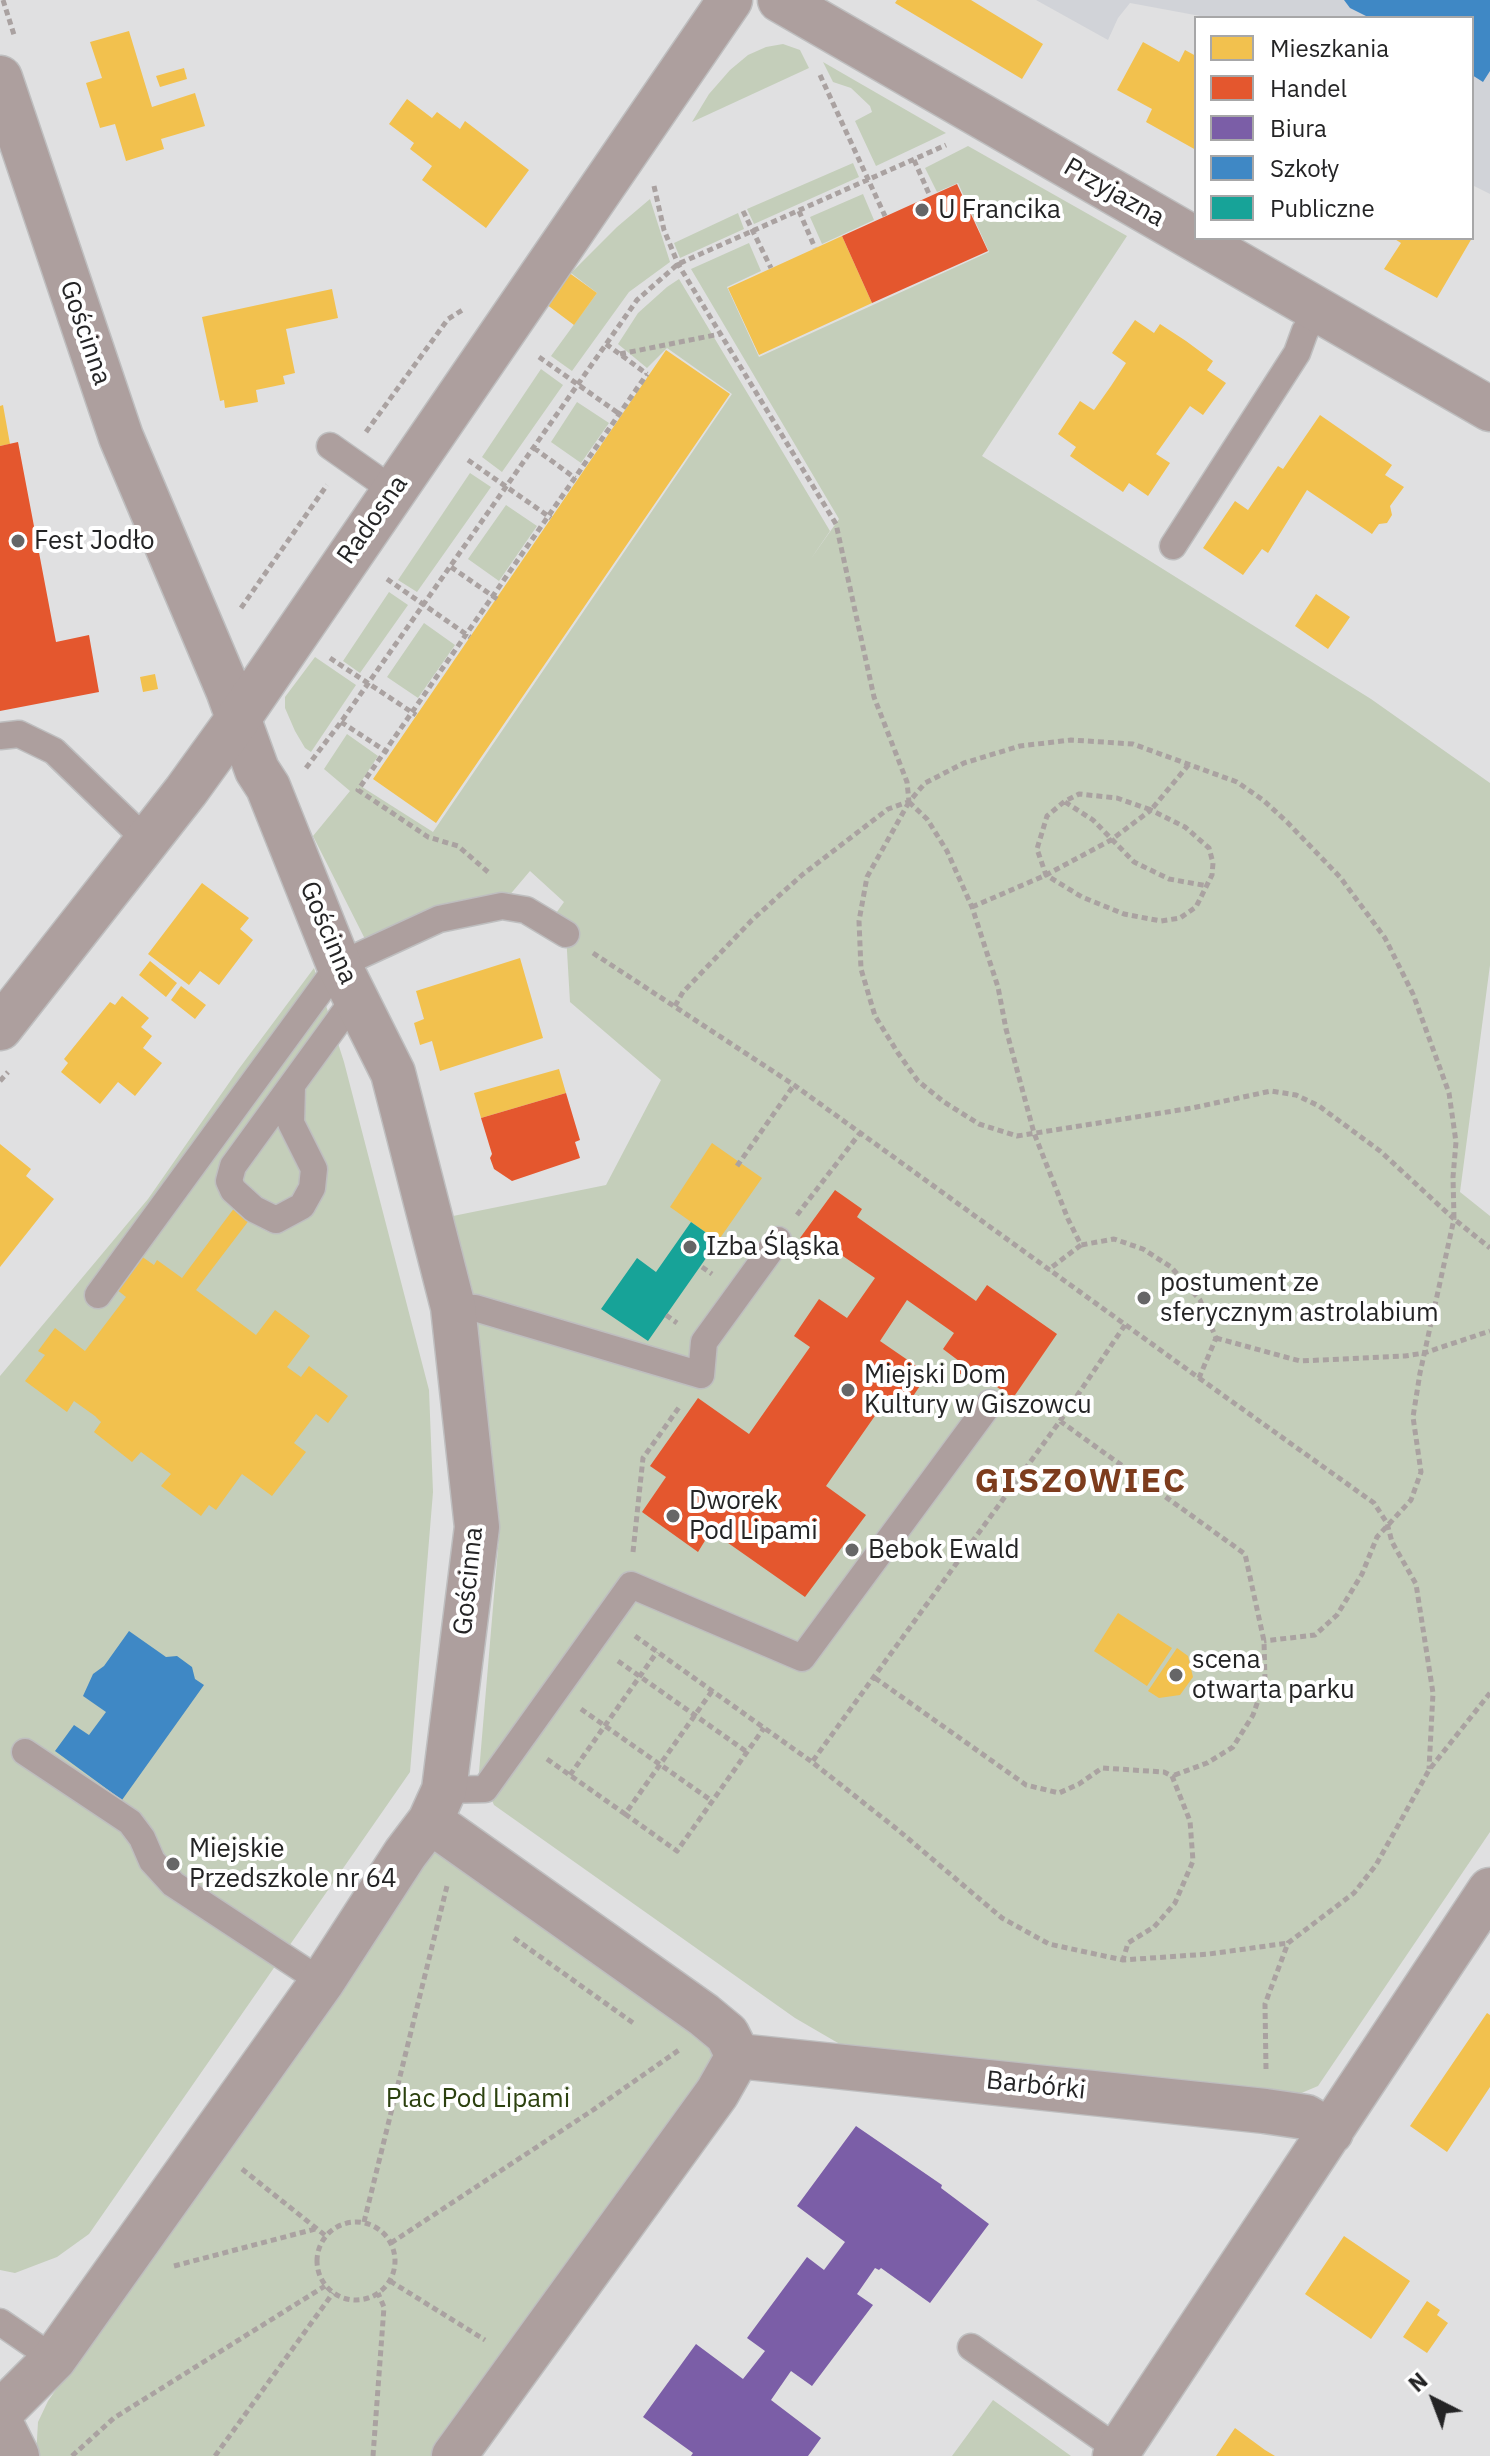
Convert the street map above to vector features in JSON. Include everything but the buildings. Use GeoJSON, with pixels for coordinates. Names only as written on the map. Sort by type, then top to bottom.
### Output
{"type":"FeatureCollection","features":[{"type":"Feature","properties":{"kind":"street","name":"Radosna"},"geometry":{"type":"LineString","coordinates":[[4,1013],[147,841],[238,719],[730,0]]}},
{"type":"Feature","properties":{"kind":"street","name":"Przyjazna"},"geometry":{"type":"LineString","coordinates":[[780,0],[1194,238]]}},
{"type":"Feature","properties":{"kind":"street","name":"Gościnna"},"geometry":{"type":"LineString","coordinates":[[0,78],[121,437],[347,981],[393,1073],[453,1307],[477,1527],[437,1806]]}},
{"type":"Feature","properties":{"kind":"street","name":"Przyjazna"},"geometry":{"type":"LineString","coordinates":[[1197,240],[1490,409]]}},
{"type":"Feature","properties":{"kind":"street"},"geometry":{"type":"LineString","coordinates":[[0,2413],[54,2359],[322,1982],[437,1806],[727,2034],[738,2056],[717,2093],[454,2456]]}},
{"type":"Feature","properties":{"kind":"street"},"geometry":{"type":"LineString","coordinates":[[1117,2453],[1490,1890]]}},
{"type":"Feature","properties":{"kind":"street","name":"Barbórki"},"geometry":{"type":"LineString","coordinates":[[738,2056],[1265,2111],[1306,2117],[1331,2132]]}},
{"type":"Feature","properties":{"kind":"street"},"geometry":{"type":"LineString","coordinates":[[0,2422],[17,2456]]}},
{"type":"Feature","properties":{"kind":"lane"},"geometry":{"type":"LineString","coordinates":[[1173,546],[1297,353],[1305,331],[1319,310]]}},
{"type":"Feature","properties":{"kind":"lane"},"geometry":{"type":"LineString","coordinates":[[330,446],[394,491]]}},
{"type":"Feature","properties":{"kind":"lane"},"geometry":{"type":"LineString","coordinates":[[0,736],[19,734],[54,751],[147,841]]}},
{"type":"Feature","properties":{"kind":"lane"},"geometry":{"type":"LineString","coordinates":[[98,1295],[347,981],[439,919],[502,906],[526,910],[566,934]]}},
{"type":"Feature","properties":{"kind":"lane"},"geometry":{"type":"LineString","coordinates":[[292,1086],[291,1123],[314,1169],[312,1188],[302,1206],[276,1220],[243,1202],[229,1181],[233,1166],[292,1086],[347,981]]}},
{"type":"Feature","properties":{"kind":"lane"},"geometry":{"type":"LineString","coordinates":[[453,1307],[475,1308],[701,1375],[704,1342],[778,1240]]}},
{"type":"Feature","properties":{"kind":"lane"},"geometry":{"type":"LineString","coordinates":[[437,1806],[485,1789],[631,1585],[802,1658],[990,1403]]}},
{"type":"Feature","properties":{"kind":"lane"},"geometry":{"type":"LineString","coordinates":[[25,1752],[130,1822],[142,1838],[152,1861],[173,1884],[322,1982]]}},
{"type":"Feature","properties":{"kind":"lane"},"geometry":{"type":"LineString","coordinates":[[0,2322],[54,2359]]}},
{"type":"Feature","properties":{"kind":"lane"},"geometry":{"type":"LineString","coordinates":[[971,2347],[1117,2453]]}},
{"type":"Feature","properties":{"kind":"path"},"geometry":{"type":"LineString","coordinates":[[819,75],[885,216]]}},
{"type":"Feature","properties":{"kind":"path"},"geometry":{"type":"LineString","coordinates":[[317,756],[637,300],[678,264],[933,151]]}},
{"type":"Feature","properties":{"kind":"path"},"geometry":{"type":"LineString","coordinates":[[914,160],[930,196]]}},
{"type":"Feature","properties":{"kind":"path"},"geometry":{"type":"LineString","coordinates":[[652,176],[664,230],[678,264],[836,524],[874,697],[907,782],[909,802],[927,819],[947,851],[972,907],[998,987],[1034,1133],[1081,1245]]}},
{"type":"Feature","properties":{"kind":"path"},"geometry":{"type":"LineString","coordinates":[[743,211],[771,268]]}},
{"type":"Feature","properties":{"kind":"path"},"geometry":{"type":"LineString","coordinates":[[799,211],[815,248]]}},
{"type":"Feature","properties":{"kind":"path"},"geometry":{"type":"LineString","coordinates":[[503,330],[620,415]]}},
{"type":"Feature","properties":{"kind":"path"},"geometry":{"type":"LineString","coordinates":[[620,354],[720,334]]}},
{"type":"Feature","properties":{"kind":"path"},"geometry":{"type":"LineString","coordinates":[[526,910],[458,846],[428,837],[358,790],[387,753],[648,375],[606,344]]}},
{"type":"Feature","properties":{"kind":"path"},"geometry":{"type":"LineString","coordinates":[[432,433],[550,517]]}},
{"type":"Feature","properties":{"kind":"path"},"geometry":{"type":"LineString","coordinates":[[534,448],[576,478]]}},
{"type":"Feature","properties":{"kind":"path"},"geometry":{"type":"LineString","coordinates":[[350,553],[468,636]]}},
{"type":"Feature","properties":{"kind":"path"},"geometry":{"type":"LineString","coordinates":[[451,567],[495,597]]}},
{"type":"Feature","properties":{"kind":"path"},"geometry":{"type":"LineString","coordinates":[[329,657],[414,714]]}},
{"type":"Feature","properties":{"kind":"path"},"geometry":{"type":"LineString","coordinates":[[341,722],[387,753]]}},
{"type":"Feature","properties":{"kind":"path"},"geometry":{"type":"LineString","coordinates":[[1264,1641],[1315,1635],[1337,1615],[1362,1574],[1377,1537],[1411,1500],[1421,1472],[1413,1417],[1454,1219],[1456,1142],[1449,1093],[1413,994],[1385,938],[1340,877],[1287,822],[1237,782],[1190,763],[1133,744],[1071,740],[1020,746],[964,763],[925,783],[909,802],[867,877],[859,921],[861,969],[875,1016],[918,1081],[944,1102],[979,1124],[1017,1136],[1192,1108],[1271,1091],[1296,1095],[1319,1106],[1380,1151],[1454,1219],[1490,1248]]}},
{"type":"Feature","properties":{"kind":"path"},"geometry":{"type":"LineString","coordinates":[[972,907],[1046,875],[1111,840],[1151,810],[1190,763]]}},
{"type":"Feature","properties":{"kind":"path"},"geometry":{"type":"LineString","coordinates":[[1079,794],[1117,798],[1151,810],[1185,827],[1209,848],[1213,863],[1208,887],[1196,907],[1180,918],[1161,921],[1124,914],[1082,897],[1046,875],[1037,849],[1047,816],[1065,801],[1079,794]]}},
{"type":"Feature","properties":{"kind":"path"},"geometry":{"type":"LineString","coordinates":[[1065,801],[1093,820],[1134,862],[1169,879],[1208,887]]}},
{"type":"Feature","properties":{"kind":"path"},"geometry":{"type":"LineString","coordinates":[[675,1006],[693,981],[802,875],[888,809],[909,802]]}},
{"type":"Feature","properties":{"kind":"path"},"geometry":{"type":"LineString","coordinates":[[566,934],[794,1085],[1374,1503],[1416,1584],[1433,1693],[1429,1770]]}},
{"type":"Feature","properties":{"kind":"path"},"geometry":{"type":"LineString","coordinates":[[737,1166],[794,1085]]}},
{"type":"Feature","properties":{"kind":"path"},"geometry":{"type":"LineString","coordinates":[[778,1240],[860,1133]]}},
{"type":"Feature","properties":{"kind":"path"},"geometry":{"type":"LineString","coordinates":[[1048,1270],[1081,1245],[1114,1239],[1143,1249],[1171,1267],[1200,1300],[1216,1338],[1199,1378]]}},
{"type":"Feature","properties":{"kind":"path"},"geometry":{"type":"LineString","coordinates":[[812,1762],[1060,1421],[1125,1325]]}},
{"type":"Feature","properties":{"kind":"path"},"geometry":{"type":"LineString","coordinates":[[1216,1338],[1300,1361],[1405,1356],[1424,1353],[1490,1331]]}},
{"type":"Feature","properties":{"kind":"path"},"geometry":{"type":"LineString","coordinates":[[631,1585],[643,1458],[701,1375]]}},
{"type":"Feature","properties":{"kind":"path"},"geometry":{"type":"LineString","coordinates":[[1060,1421],[1245,1554],[1264,1641],[1265,1681],[1253,1715],[1233,1747],[1207,1763],[1172,1776]]}},
{"type":"Feature","properties":{"kind":"path"},"geometry":{"type":"LineString","coordinates":[[631,1633],[812,1762],[1002,1918],[1049,1944],[1123,1960],[1209,1954],[1288,1943],[1354,1893],[1376,1865],[1429,1770],[1490,1693]]}},
{"type":"Feature","properties":{"kind":"path"},"geometry":{"type":"LineString","coordinates":[[570,1775],[658,1652]]}},
{"type":"Feature","properties":{"kind":"path"},"geometry":{"type":"LineString","coordinates":[[614,1659],[747,1752]]}},
{"type":"Feature","properties":{"kind":"path"},"geometry":{"type":"LineString","coordinates":[[875,1678],[1026,1785],[1059,1793],[1102,1768],[1164,1772],[1172,1776],[1190,1821],[1193,1861],[1175,1903],[1154,1927],[1128,1943],[1123,1960]]}},
{"type":"Feature","properties":{"kind":"path"},"geometry":{"type":"LineString","coordinates":[[625,1814],[712,1691]]}},
{"type":"Feature","properties":{"kind":"path"},"geometry":{"type":"LineString","coordinates":[[572,1721],[580,1708],[712,1801]]}},
{"type":"Feature","properties":{"kind":"path"},"geometry":{"type":"LineString","coordinates":[[546,1759],[677,1851],[764,1727]]}},
{"type":"Feature","properties":{"kind":"path"},"geometry":{"type":"LineString","coordinates":[[539,1769],[555,1746]]}},
{"type":"Feature","properties":{"kind":"path"},"geometry":{"type":"LineString","coordinates":[[436,1878],[457,1896]]}},
{"type":"Feature","properties":{"kind":"path"},"geometry":{"type":"LineString","coordinates":[[364,2222],[446,1888]]}},
{"type":"Feature","properties":{"kind":"path"},"geometry":{"type":"LineString","coordinates":[[503,1930],[639,2027]]}},
{"type":"Feature","properties":{"kind":"path"},"geometry":{"type":"LineString","coordinates":[[1265,2111],[1265,2004],[1288,1943]]}},
{"type":"Feature","properties":{"kind":"path"},"geometry":{"type":"LineString","coordinates":[[391,2243],[678,2052],[665,2044]]}},
{"type":"Feature","properties":{"kind":"path"},"geometry":{"type":"LineString","coordinates":[[238,2165],[326,2236]]}},
{"type":"Feature","properties":{"kind":"path"},"geometry":{"type":"LineString","coordinates":[[364,2222],[380,2230],[391,2243],[395,2262],[390,2281],[378,2293],[363,2300],[347,2300],[325,2286],[317,2270],[317,2252],[326,2236],[343,2224],[364,2222]]}},
{"type":"Feature","properties":{"kind":"path"},"geometry":{"type":"LineString","coordinates":[[161,2269],[316,2228]]}},
{"type":"Feature","properties":{"kind":"path"},"geometry":{"type":"LineString","coordinates":[[390,2281],[497,2347]]}},
{"type":"Feature","properties":{"kind":"path"},"geometry":{"type":"LineString","coordinates":[[72,2456],[114,2418],[325,2286]]}},
{"type":"Feature","properties":{"kind":"path"},"geometry":{"type":"LineString","coordinates":[[215,2456],[333,2293]]}},
{"type":"Feature","properties":{"kind":"path"},"geometry":{"type":"LineString","coordinates":[[373,2456],[384,2307],[378,2293]]}},
{"type":"Feature","properties":{"kind":"shaded area"},"geometry":{"type":"Polygon","coordinates":[[[1036,0],[1490,0],[1490,194],[1474,186],[1474,16],[1200,16],[1130,3],[1118,18],[1108,40],[1036,0]]]}},
{"type":"Feature","properties":{"kind":"green space"},"geometry":{"type":"Polygon","coordinates":[[[783,44],[800,50],[809,68],[692,122],[709,94],[730,70],[748,55],[783,44]]]}},
{"type":"Feature","properties":{"kind":"green space"},"geometry":{"type":"Polygon","coordinates":[[[823,62],[946,133],[876,166],[855,121],[872,112],[870,106],[851,88],[833,82],[823,62]]]}},
{"type":"Feature","properties":{"kind":"green space"},"geometry":{"type":"Polygon","coordinates":[[[968,146],[1127,236],[982,456],[1371,699],[1490,783],[1490,965],[1460,1192],[1490,1216],[1490,1832],[1318,2086],[1292,2097],[850,2050],[795,2018],[494,1805],[479,1772],[500,1525],[475,1308],[453,1216],[606,1185],[661,1080],[570,1002],[566,934],[554,916],[564,902],[530,871],[508,897],[367,943],[313,836],[350,791],[324,769],[347,734],[378,756],[359,785],[433,832],[732,394],[667,348],[647,368],[618,344],[638,313],[679,279],[830,531],[810,560],[839,519],[691,269],[749,243],[761,271],[727,287],[759,357],[989,252],[958,183],[937,192],[925,168],[968,146]]]}},
{"type":"Feature","properties":{"kind":"green space"},"geometry":{"type":"Polygon","coordinates":[[[853,163],[859,177],[754,224],[747,209],[853,163]]]}},
{"type":"Feature","properties":{"kind":"green space"},"geometry":{"type":"Polygon","coordinates":[[[863,194],[874,220],[822,244],[810,217],[863,194]]]}},
{"type":"Feature","properties":{"kind":"green space"},"geometry":{"type":"Polygon","coordinates":[[[650,199],[670,262],[629,292],[572,371],[551,356],[597,293],[571,273],[650,199]]]}},
{"type":"Feature","properties":{"kind":"green space"},"geometry":{"type":"Polygon","coordinates":[[[738,213],[744,229],[680,258],[674,243],[738,213]]]}},
{"type":"Feature","properties":{"kind":"green space"},"geometry":{"type":"Polygon","coordinates":[[[541,369],[563,385],[502,472],[482,457],[541,369]]]}},
{"type":"Feature","properties":{"kind":"green space"},"geometry":{"type":"Polygon","coordinates":[[[577,402],[609,423],[581,463],[551,442],[577,402]]]}},
{"type":"Feature","properties":{"kind":"green space"},"geometry":{"type":"Polygon","coordinates":[[[470,473],[491,487],[417,592],[398,580],[470,473]]]}},
{"type":"Feature","properties":{"kind":"green space"},"geometry":{"type":"Polygon","coordinates":[[[506,505],[537,526],[499,581],[468,559],[506,505]]]}},
{"type":"Feature","properties":{"kind":"green space"},"geometry":{"type":"Polygon","coordinates":[[[389,592],[408,605],[360,673],[343,661],[389,592]]]}},
{"type":"Feature","properties":{"kind":"green space"},"geometry":{"type":"Polygon","coordinates":[[[424,623],[455,645],[418,698],[387,677],[424,623]]]}},
{"type":"Feature","properties":{"kind":"green space"},"geometry":{"type":"Polygon","coordinates":[[[315,657],[356,685],[311,752],[295,731],[285,708],[285,697],[315,657]]]}},
{"type":"Feature","properties":{"kind":"green space"},"geometry":{"type":"Polygon","coordinates":[[[314,968],[344,1062],[429,1390],[433,1492],[410,1772],[89,2234],[57,2257],[15,2273],[0,2270],[0,1376],[148,1199],[314,968]]]}},
{"type":"Feature","properties":{"kind":"green space","name":"Plac Pod Lipami"},"geometry":{"type":"Polygon","coordinates":[[[435,1845],[704,2036],[716,2066],[439,2456],[36,2456],[38,2422],[48,2401],[435,1845]]]}},
{"type":"Feature","properties":{"kind":"green space"},"geometry":{"type":"Polygon","coordinates":[[[993,2400],[1071,2456],[952,2456],[993,2400]]]}},
{"type":"Feature","properties":{"kind":"place","name":"U Francika"},"geometry":{"type":"Point","coordinates":[922,210]}},
{"type":"Feature","properties":{"kind":"place","name":"Fest Jodło"},"geometry":{"type":"Point","coordinates":[18,541]}},
{"type":"Feature","properties":{"kind":"place","name":"Izba Śląska"},"geometry":{"type":"Point","coordinates":[690,1247]}},
{"type":"Feature","properties":{"kind":"place","name":"postument ze sferycznym astrolabium"},"geometry":{"type":"Point","coordinates":[1144,1298]}},
{"type":"Feature","properties":{"kind":"place","name":"Miejski Dom Kultury w Giszowcu"},"geometry":{"type":"Point","coordinates":[848,1390]}},
{"type":"Feature","properties":{"kind":"place","name":"Dworek Pod Lipami"},"geometry":{"type":"Point","coordinates":[673,1516]}},
{"type":"Feature","properties":{"kind":"place","name":"Bebok Ewald"},"geometry":{"type":"Point","coordinates":[852,1550]}},
{"type":"Feature","properties":{"kind":"place","name":"scena otwarta parku"},"geometry":{"type":"Point","coordinates":[1176,1675]}},
{"type":"Feature","properties":{"kind":"place","name":"Miejskie Przedszkole nr 64"},"geometry":{"type":"Point","coordinates":[173,1864]}},
{"type":"Feature","properties":{"kind":"district","name":"GISZOWIEC"},"geometry":{"type":"Point","coordinates":[1081,1482]}}]}
